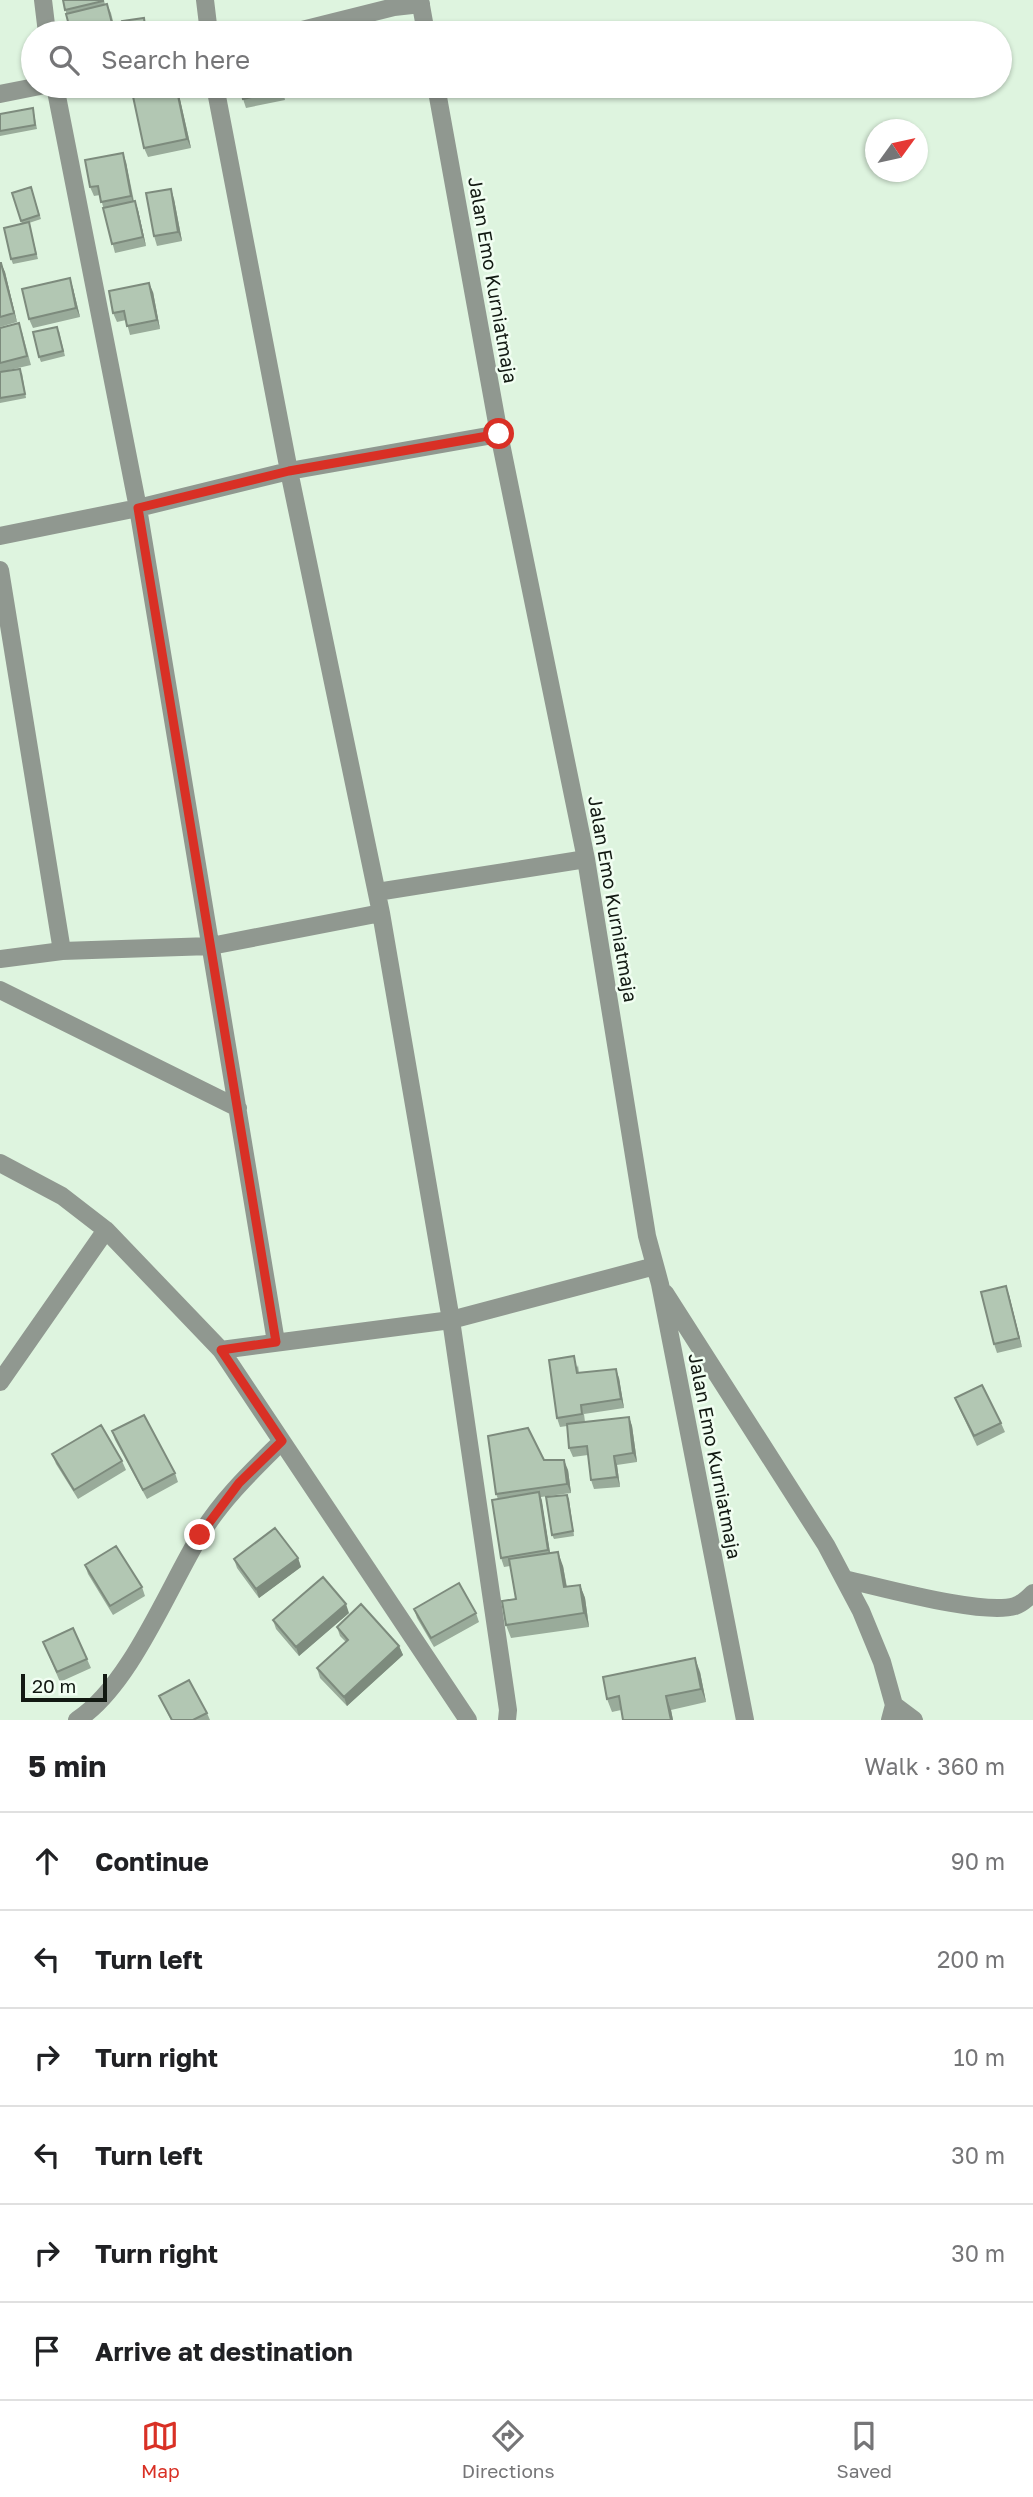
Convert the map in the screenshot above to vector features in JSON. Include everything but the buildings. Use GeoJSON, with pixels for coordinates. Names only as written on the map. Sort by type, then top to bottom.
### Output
{"type":"FeatureCollection","features":[{"type":"Feature","properties":{"kind":"street"},"geometry":{"type":"LineString","coordinates":[[43,0],[46,21]]}},
{"type":"Feature","properties":{"kind":"street"},"geometry":{"type":"LineString","coordinates":[[205,0],[207,21]]}},
{"type":"Feature","properties":{"kind":"street"},"geometry":{"type":"LineString","coordinates":[[338,21],[421,2],[424,21]]}},
{"type":"Feature","properties":{"kind":"street"},"geometry":{"type":"LineString","coordinates":[[0,94],[21,90]]}},
{"type":"Feature","properties":{"kind":"street"},"geometry":{"type":"LineString","coordinates":[[57,98],[138,508],[276,1342]]}},
{"type":"Feature","properties":{"kind":"street"},"geometry":{"type":"LineString","coordinates":[[217,98],[289,471],[381,913],[451,1320],[508,1710],[507,1720]]}},
{"type":"Feature","properties":{"kind":"street","name":"Jalan Emo Kurniatmaja"},"geometry":{"type":"LineString","coordinates":[[438,98],[499,434],[586,859],[645,1223],[660,1284],[745,1720]]}},
{"type":"Feature","properties":{"kind":"street"},"geometry":{"type":"LineString","coordinates":[[0,536],[138,508],[289,471],[499,434]]}},
{"type":"Feature","properties":{"kind":"street"},"geometry":{"type":"LineString","coordinates":[[0,570],[62,951]]}},
{"type":"Feature","properties":{"kind":"street"},"geometry":{"type":"LineString","coordinates":[[377,892],[586,859]]}},
{"type":"Feature","properties":{"kind":"street"},"geometry":{"type":"LineString","coordinates":[[0,958],[62,951],[211,946],[381,913]]}},
{"type":"Feature","properties":{"kind":"street"},"geometry":{"type":"LineString","coordinates":[[0,990],[238,1108]]}},
{"type":"Feature","properties":{"kind":"street"},"geometry":{"type":"LineString","coordinates":[[0,1163],[62,1196],[106,1230],[221,1350],[468,1720]]}},
{"type":"Feature","properties":{"kind":"street"},"geometry":{"type":"LineString","coordinates":[[0,1382],[106,1230]]}},
{"type":"Feature","properties":{"kind":"street"},"geometry":{"type":"LineString","coordinates":[[221,1350],[451,1320],[655,1266]]}},
{"type":"Feature","properties":{"kind":"street"},"geometry":{"type":"LineString","coordinates":[[660,1284],[844,1579],[882,1662],[892,1713],[914,1720]]}},
{"type":"Feature","properties":{"kind":"street"},"geometry":{"type":"LineString","coordinates":[[78,1720],[104,1697],[133,1656],[200,1535],[221,1505],[282,1441]]}},
{"type":"Feature","properties":{"kind":"street"},"geometry":{"type":"LineString","coordinates":[[844,1579],[977,1606],[1017,1605],[1033,1593]]}},
{"type":"Feature","properties":{"kind":"route"},"geometry":{"type":"LineString","coordinates":[[200,1535],[239,1483],[282,1441],[221,1350],[276,1342],[138,508],[289,471],[499,434]]}}]}
